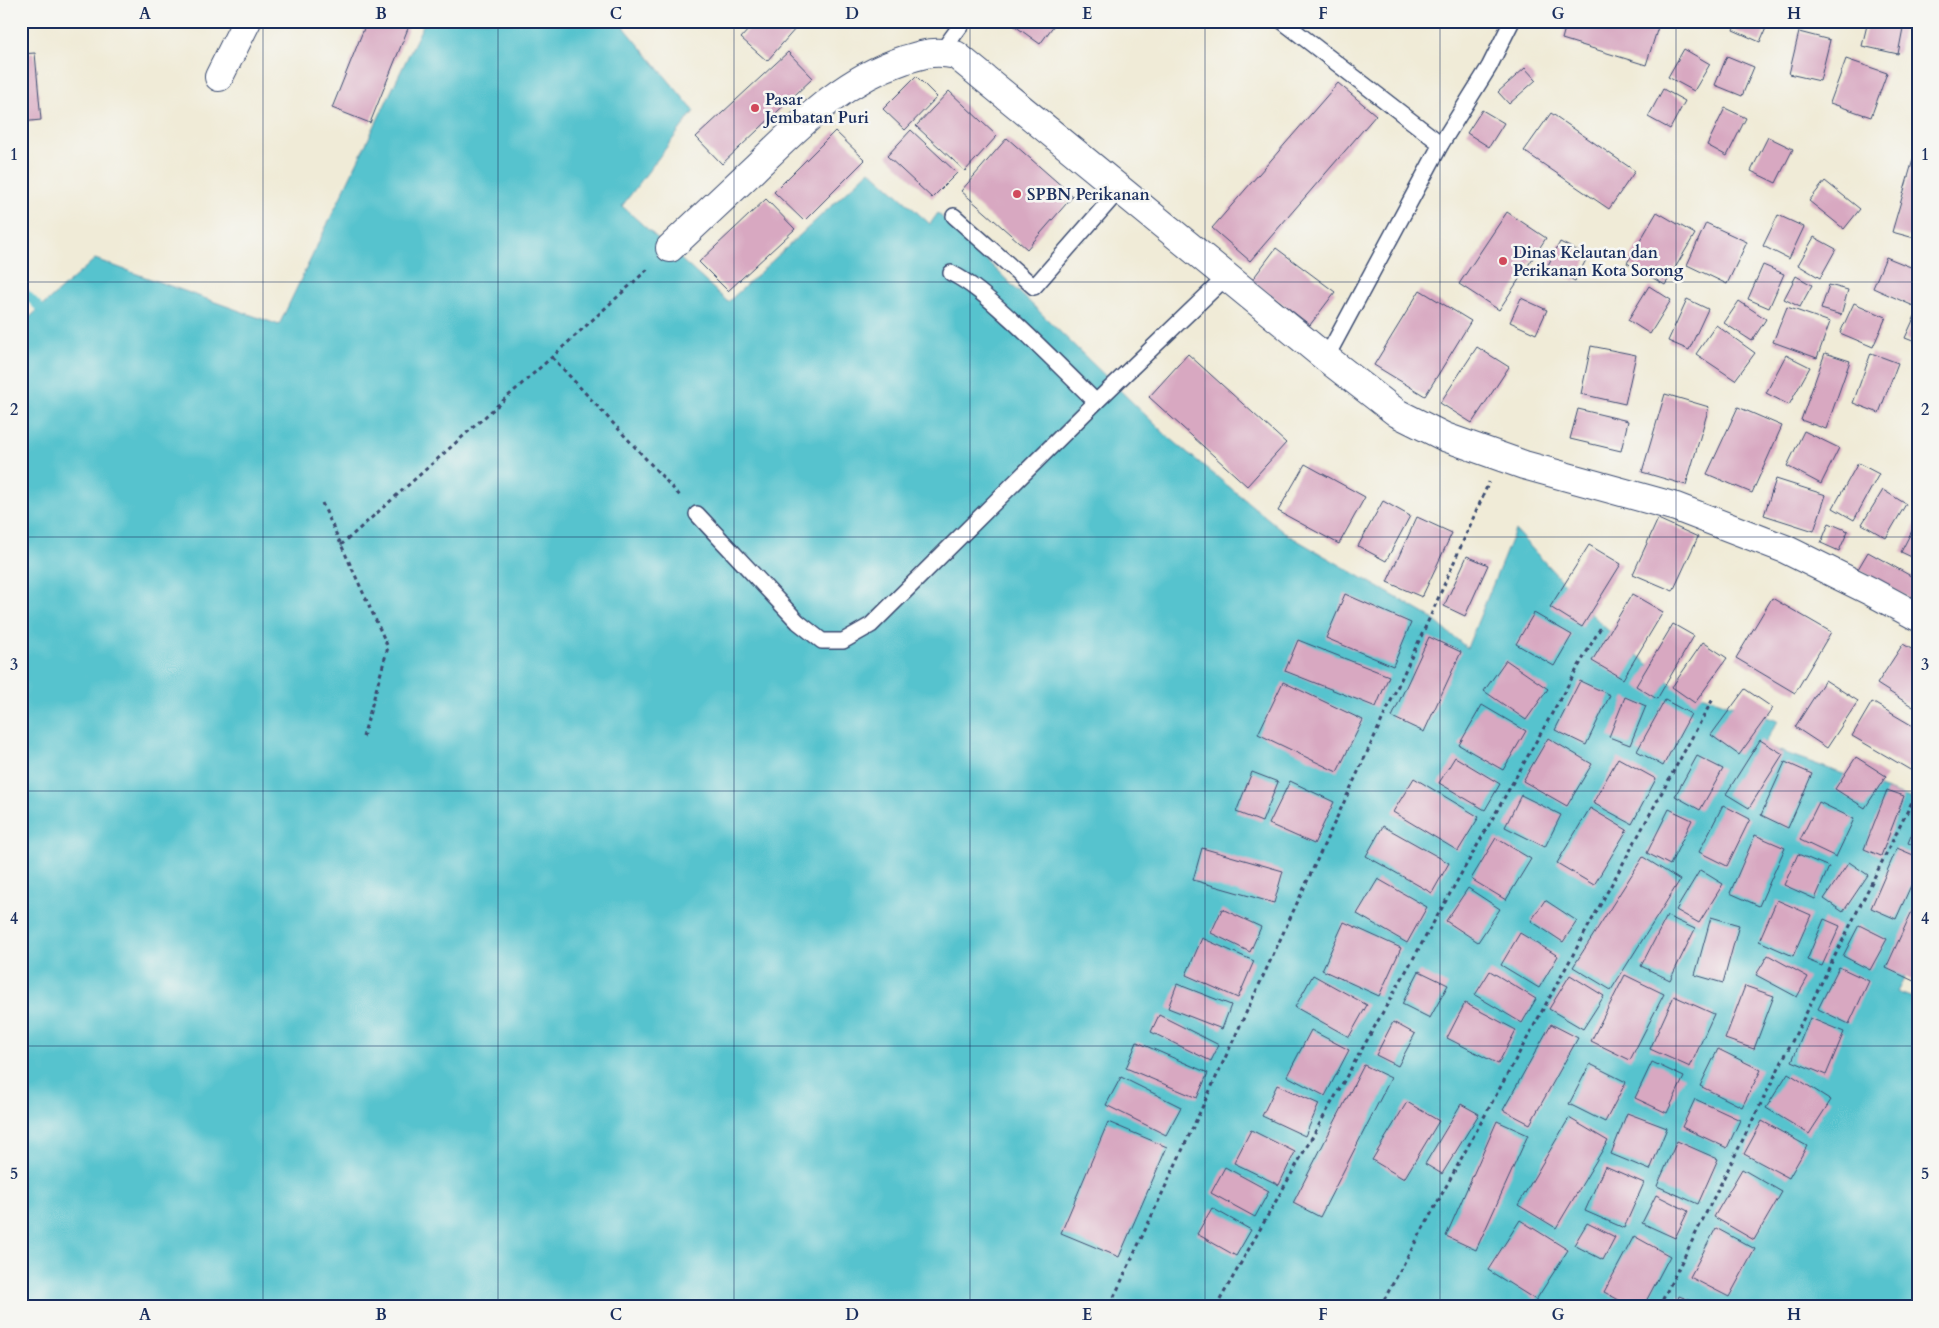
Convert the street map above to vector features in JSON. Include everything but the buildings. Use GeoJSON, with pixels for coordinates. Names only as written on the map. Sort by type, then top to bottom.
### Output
{"type":"FeatureCollection","features":[{"type":"Feature","properties":{"kind":"street"},"geometry":{"type":"LineString","coordinates":[[219,77],[247,21]]}},
{"type":"Feature","properties":{"kind":"street"},"geometry":{"type":"LineString","coordinates":[[670,248],[816,109],[853,83],[887,66],[930,52],[942,51],[956,54],[1119,190],[1326,358],[1397,413],[1445,437],[1501,457],[1676,507],[1785,549],[1918,617]]}},
{"type":"Feature","properties":{"kind":"lane"},"geometry":{"type":"LineString","coordinates":[[942,51],[964,21]]}},
{"type":"Feature","properties":{"kind":"lane"},"geometry":{"type":"LineString","coordinates":[[1282,21],[1441,144]]}},
{"type":"Feature","properties":{"kind":"lane"},"geometry":{"type":"LineString","coordinates":[[1326,358],[1441,144],[1489,68],[1512,21]]}},
{"type":"Feature","properties":{"kind":"lane"},"geometry":{"type":"LineString","coordinates":[[954,216],[1034,287],[1119,190]]}},
{"type":"Feature","properties":{"kind":"lane"},"geometry":{"type":"LineString","coordinates":[[951,272],[966,281],[989,300],[1058,363],[1096,402]]}},
{"type":"Feature","properties":{"kind":"lane"},"geometry":{"type":"LineString","coordinates":[[697,514],[798,622],[822,641],[842,641],[871,625],[1096,402],[1226,277]]}},
{"type":"Feature","properties":{"kind":"path"},"geometry":{"type":"LineString","coordinates":[[341,544],[552,357],[670,248]]}},
{"type":"Feature","properties":{"kind":"path"},"geometry":{"type":"LineString","coordinates":[[552,357],[697,514]]}},
{"type":"Feature","properties":{"kind":"path"},"geometry":{"type":"LineString","coordinates":[[1114,1297],[1430,617],[1501,457]]}},
{"type":"Feature","properties":{"kind":"path"},"geometry":{"type":"LineString","coordinates":[[322,502],[388,647],[363,737]]}},
{"type":"Feature","properties":{"kind":"path"},"geometry":{"type":"LineString","coordinates":[[1216,1307],[1602,625]]}},
{"type":"Feature","properties":{"kind":"path"},"geometry":{"type":"LineString","coordinates":[[1380,1307],[1713,699]]}},
{"type":"Feature","properties":{"kind":"path"},"geometry":{"type":"LineString","coordinates":[[1659,1307],[1918,790]]}},
{"type":"Feature","properties":{"kind":"water"},"geometry":{"type":"Polygon","coordinates":[[[425,21],[619,21],[694,111],[622,206],[728,302],[870,170],[930,224],[938,213],[1166,435],[1288,535],[1430,617],[1467,648],[1515,530],[1602,625],[1674,686],[1778,721],[1763,745],[1918,801],[1918,952],[1897,992],[1918,1000],[1918,1307],[21,1307],[21,325],[95,259],[279,325],[425,21]]]}},
{"type":"Feature","properties":{"kind":"waterway"},"geometry":{"type":"LineString","coordinates":[[21,289],[40,308]]}},
{"type":"Feature","properties":{"kind":"place","name":"Pasar Jembatan Puri"},"geometry":{"type":"Point","coordinates":[755,108]}},
{"type":"Feature","properties":{"kind":"place","name":"SPBN Perikanan"},"geometry":{"type":"Point","coordinates":[1017,194]}},
{"type":"Feature","properties":{"kind":"place","name":"Dinas Kelautan dan Perikanan Kota Sorong"},"geometry":{"type":"Point","coordinates":[1503,261]}}]}
